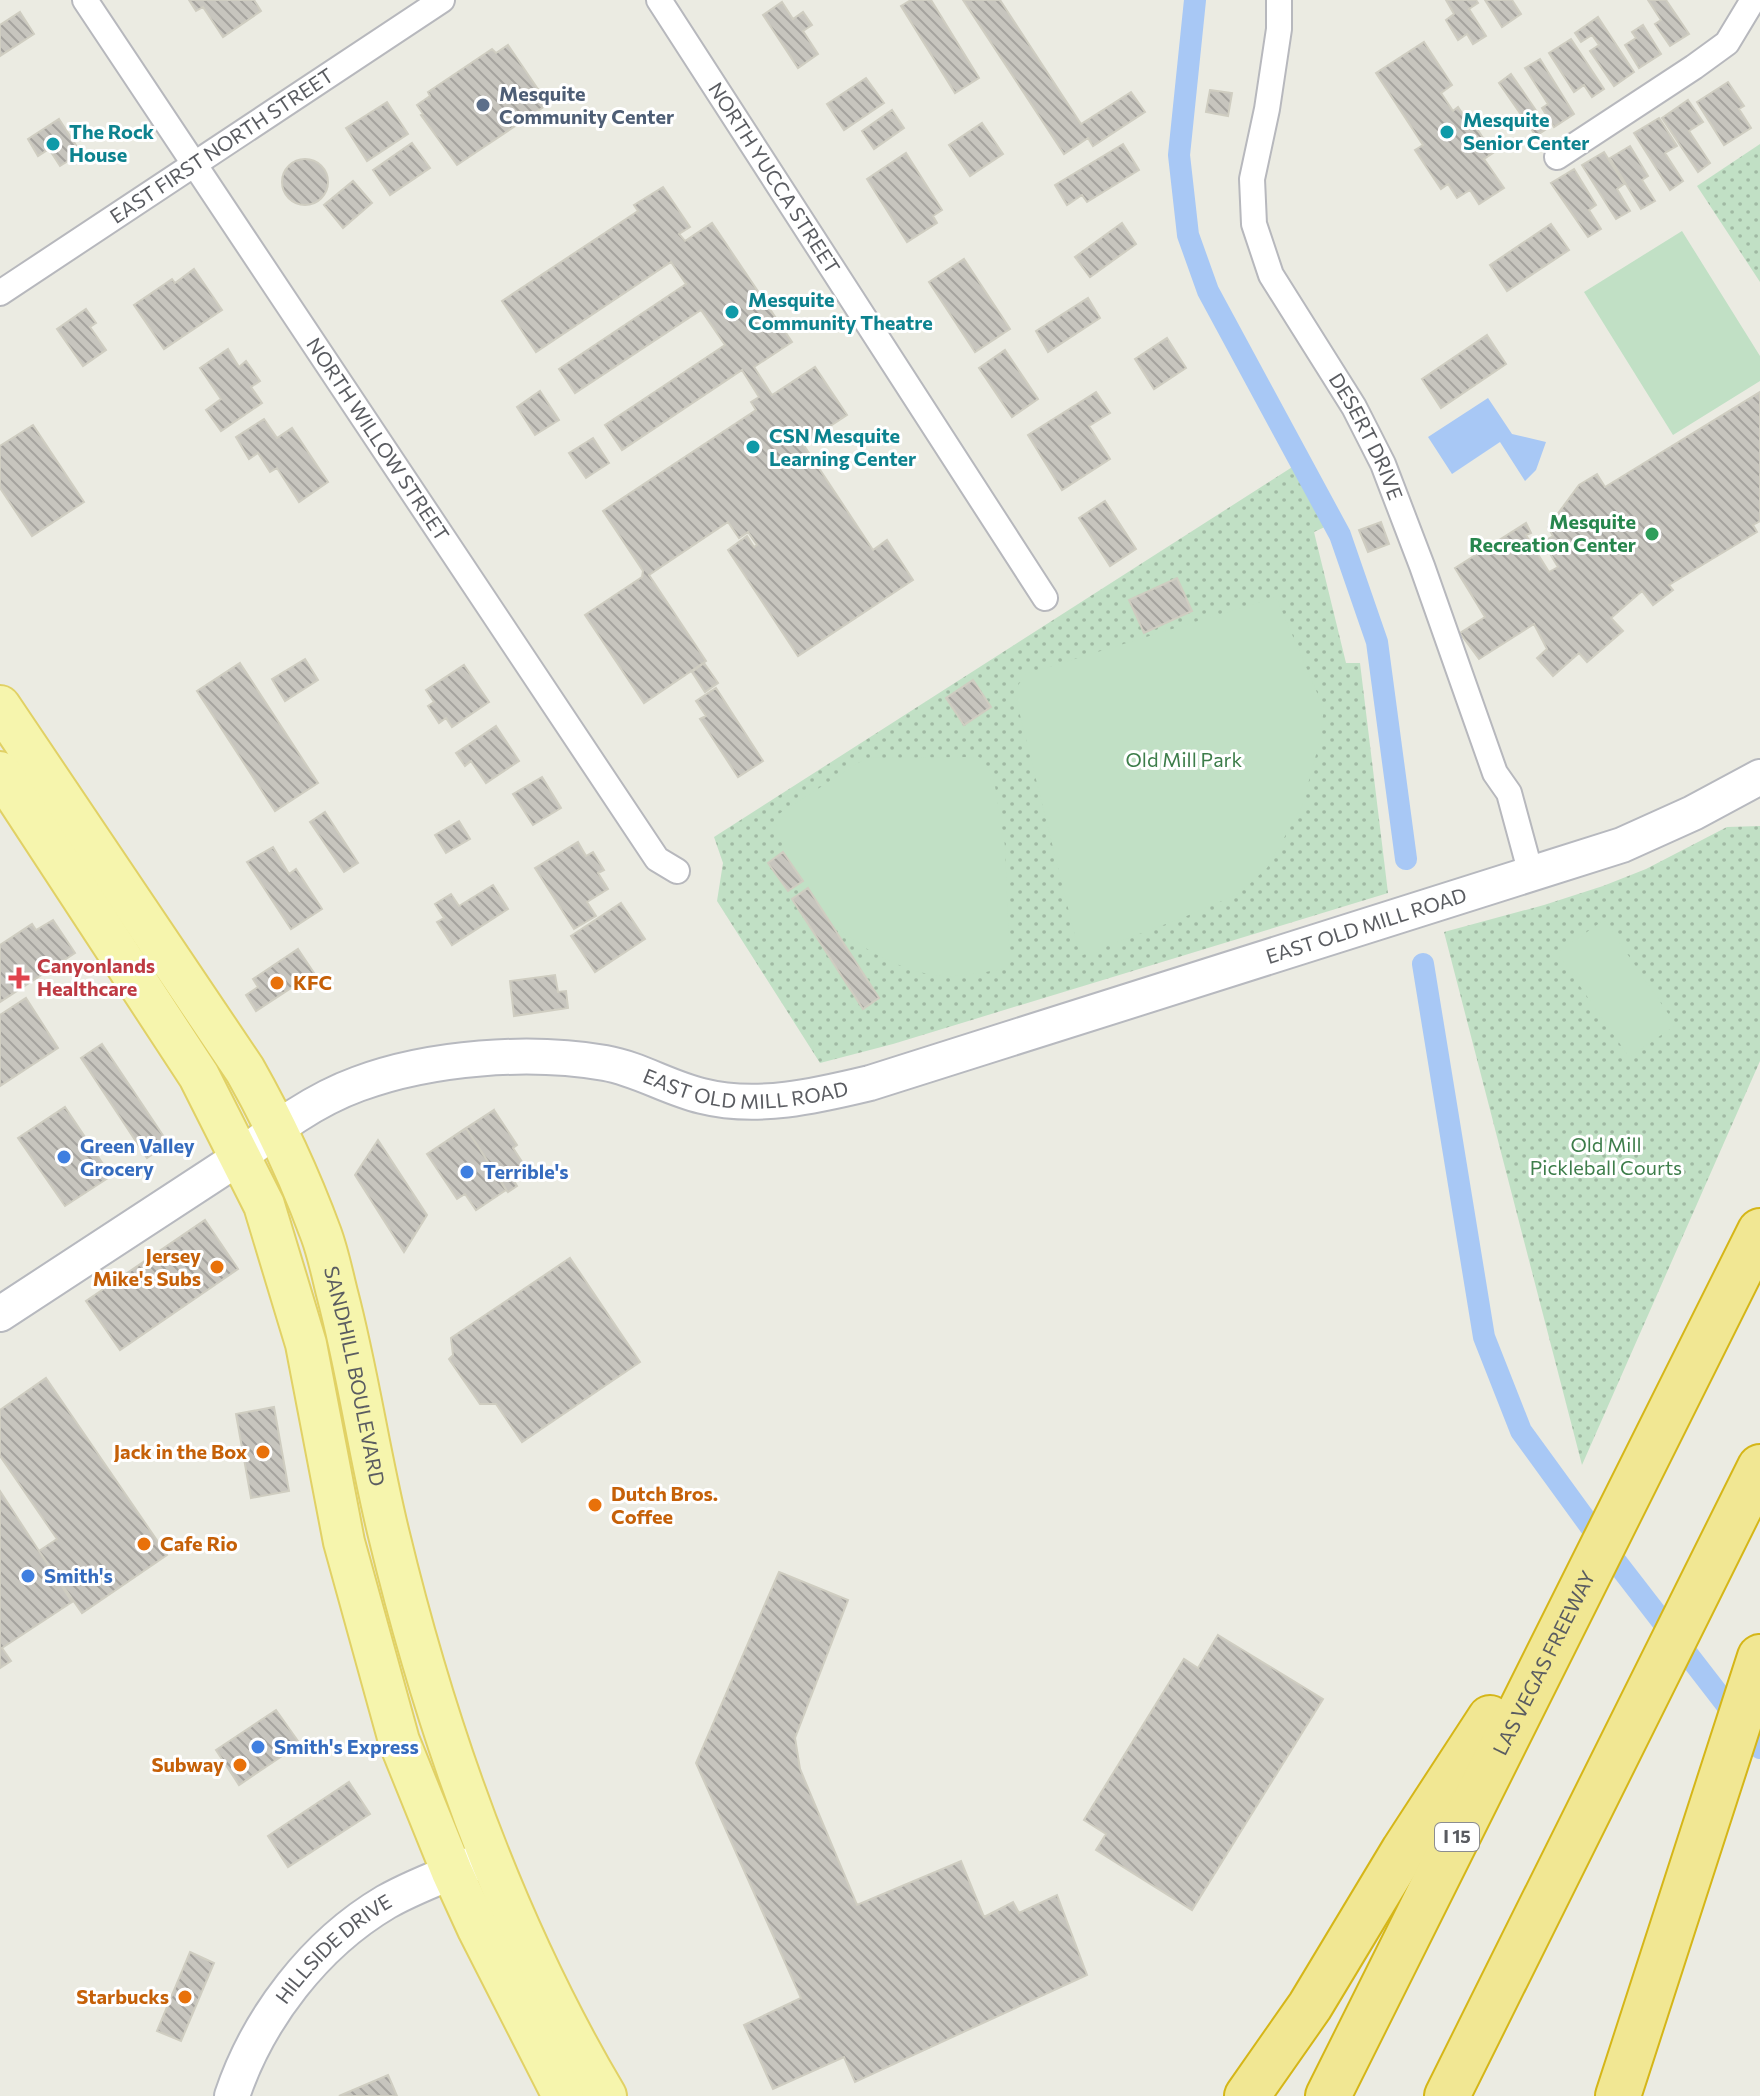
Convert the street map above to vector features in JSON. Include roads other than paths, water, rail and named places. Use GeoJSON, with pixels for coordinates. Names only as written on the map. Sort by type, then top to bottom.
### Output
{"type":"FeatureCollection","features":[{"type":"Feature","properties":{"kind":"highway","name":"LAS VEGAS FREEWAY"},"geometry":{"type":"LineString","coordinates":[[1328,2096],[1760,1231]]}},
{"type":"Feature","properties":{"kind":"highway"},"geometry":{"type":"LineString","coordinates":[[1447,2096],[1760,1467]]}},
{"type":"Feature","properties":{"kind":"highway"},"geometry":{"type":"LineString","coordinates":[[1247,2096],[1310,2006],[1404,1850],[1600,1550]]}},
{"type":"Feature","properties":{"kind":"highway"},"geometry":{"type":"LineString","coordinates":[[1618,2096],[1755,1672]]}},
{"type":"Feature","properties":{"kind":"main road","name":"SANDHILL BOULEVARD"},"geometry":{"type":"LineString","coordinates":[[0,706],[245,1070],[277,1127],[322,1236],[349,1338],[388,1531],[443,1732],[488,1857],[576,2047],[606,2096]]}},
{"type":"Feature","properties":{"kind":"main road"},"geometry":{"type":"LineString","coordinates":[[0,725],[57,811],[82,828]]}},
{"type":"Feature","properties":{"kind":"main road","name":"SANDHILL BOULEVARD"},"geometry":{"type":"LineString","coordinates":[[0,772],[199,1076],[264,1205],[306,1344],[344,1542],[399,1741],[452,1872],[563,2096]]}},
{"type":"Feature","properties":{"kind":"street","name":"NORTH WILLOW STREET"},"geometry":{"type":"LineString","coordinates":[[85,0],[657,859],[677,871]]}},
{"type":"Feature","properties":{"kind":"street","name":"EAST FIRST NORTH STREET"},"geometry":{"type":"LineString","coordinates":[[0,293],[442,0]]}},
{"type":"Feature","properties":{"kind":"street","name":"NORTH YUCCA STREET"},"geometry":{"type":"LineString","coordinates":[[659,0],[1045,598]]}},
{"type":"Feature","properties":{"kind":"street","name":"DESERT DRIVE"},"geometry":{"type":"LineString","coordinates":[[1279,0],[1279,29],[1252,179],[1254,224],[1271,275],[1354,407],[1383,464],[1495,773],[1509,793],[1531,874]]}},
{"type":"Feature","properties":{"kind":"street"},"geometry":{"type":"LineString","coordinates":[[1557,157],[1727,43],[1753,0]]}},
{"type":"Feature","properties":{"kind":"street","name":"EAST OLD MILL ROAD"},"geometry":{"type":"LineString","coordinates":[[0,1314],[240,1157],[277,1127],[357,1084],[426,1066],[524,1057],[605,1063],[644,1073],[700,1096],[738,1102],[822,1095],[870,1083],[1622,845],[1693,813],[1760,777]]}},
{"type":"Feature","properties":{"kind":"street","name":"HILLSIDE DRIVE"},"geometry":{"type":"LineString","coordinates":[[232,2096],[242,2067],[308,1964],[347,1928],[388,1901],[488,1857]]}},
{"type":"Feature","properties":{"kind":"water"},"geometry":{"type":"Polygon","coordinates":[[[1488,398],[1512,434],[1546,442],[1536,470],[1525,481],[1500,442],[1452,474],[1428,437],[1488,398]]]}},
{"type":"Feature","properties":{"kind":"waterway"},"geometry":{"type":"LineString","coordinates":[[1195,0],[1179,155],[1188,235],[1208,291],[1340,535],[1377,642],[1406,859]]}},
{"type":"Feature","properties":{"kind":"waterway"},"geometry":{"type":"LineString","coordinates":[[1423,964],[1484,1337],[1521,1431],[1617,1563],[1760,1748]]}},
{"type":"Feature","properties":{"kind":"place","name":"Mesquite Community Center"},"geometry":{"type":"Point","coordinates":[483,105]}},
{"type":"Feature","properties":{"kind":"place","name":"Mesquite Senior Center"},"geometry":{"type":"Point","coordinates":[1447,132]}},
{"type":"Feature","properties":{"kind":"place","name":"The Rock House"},"geometry":{"type":"Point","coordinates":[53,144]}},
{"type":"Feature","properties":{"kind":"place","name":"Mesquite Community Theatre"},"geometry":{"type":"Point","coordinates":[732,312]}},
{"type":"Feature","properties":{"kind":"place","name":"CSN Mesquite Learning Center"},"geometry":{"type":"Point","coordinates":[753,447]}},
{"type":"Feature","properties":{"kind":"place","name":"Mesquite Recreation Center"},"geometry":{"type":"Point","coordinates":[1652,534]}},
{"type":"Feature","properties":{"kind":"place","name":"Canyonlands Healthcare"},"geometry":{"type":"Point","coordinates":[19,978]}},
{"type":"Feature","properties":{"kind":"place","name":"KFC"},"geometry":{"type":"Point","coordinates":[277,983]}},
{"type":"Feature","properties":{"kind":"place","name":"Green Valley Grocery"},"geometry":{"type":"Point","coordinates":[64,1157]}},
{"type":"Feature","properties":{"kind":"place","name":"Terrible's"},"geometry":{"type":"Point","coordinates":[467,1172]}},
{"type":"Feature","properties":{"kind":"place","name":"Jersey Mike's Subs"},"geometry":{"type":"Point","coordinates":[217,1267]}},
{"type":"Feature","properties":{"kind":"place","name":"Jack in the Box"},"geometry":{"type":"Point","coordinates":[263,1452]}},
{"type":"Feature","properties":{"kind":"place","name":"Dutch Bros. Coffee"},"geometry":{"type":"Point","coordinates":[595,1505]}},
{"type":"Feature","properties":{"kind":"place","name":"Cafe Rio"},"geometry":{"type":"Point","coordinates":[144,1544]}},
{"type":"Feature","properties":{"kind":"place","name":"Smith's"},"geometry":{"type":"Point","coordinates":[28,1576]}},
{"type":"Feature","properties":{"kind":"place","name":"Smith's Express"},"geometry":{"type":"Point","coordinates":[258,1747]}},
{"type":"Feature","properties":{"kind":"place","name":"Subway"},"geometry":{"type":"Point","coordinates":[240,1765]}},
{"type":"Feature","properties":{"kind":"place","name":"Starbucks"},"geometry":{"type":"Point","coordinates":[185,1997]}},
{"type":"Feature","properties":{"kind":"park label","name":"Old Mill Park"},"geometry":{"type":"Point","coordinates":[1184,760]}},
{"type":"Feature","properties":{"kind":"park label","name":"Old Mill Pickleball Courts"},"geometry":{"type":"Point","coordinates":[1606,1156]}}]}
